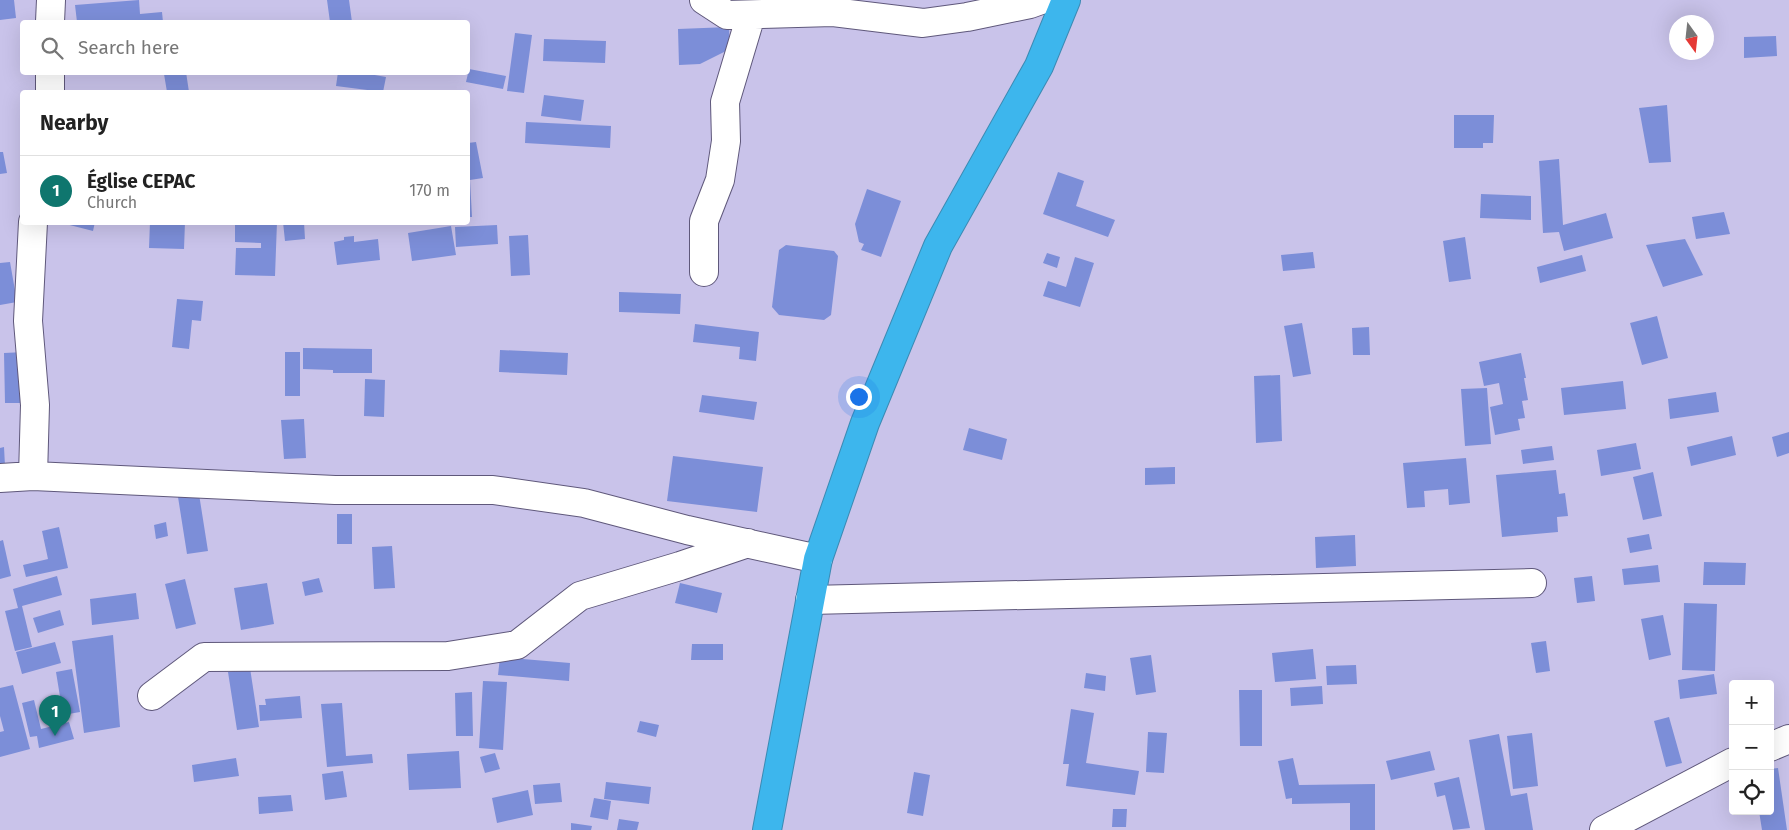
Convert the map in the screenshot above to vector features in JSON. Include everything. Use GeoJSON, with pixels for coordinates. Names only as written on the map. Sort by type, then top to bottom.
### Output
{"type":"FeatureCollection","features":[{"type":"Feature","properties":{"kind":"highway"},"geometry":{"type":"LineString","coordinates":[[767,830],[818,559],[865,424],[938,246],[1039,66],[1066,0]]}},
{"type":"Feature","properties":{"kind":"street"},"geometry":{"type":"LineString","coordinates":[[50,20],[51,0]]}},
{"type":"Feature","properties":{"kind":"street"},"geometry":{"type":"LineString","coordinates":[[704,0],[727,15],[834,12],[923,23],[967,17],[1041,0]]}},
{"type":"Feature","properties":{"kind":"street"},"geometry":{"type":"LineString","coordinates":[[704,272],[704,221],[720,180],[726,141],[726,102],[750,15]]}},
{"type":"Feature","properties":{"kind":"street"},"geometry":{"type":"LineString","coordinates":[[50,75],[50,90]]}},
{"type":"Feature","properties":{"kind":"street"},"geometry":{"type":"LineString","coordinates":[[33,225],[28,321],[35,405],[33,476]]}},
{"type":"Feature","properties":{"kind":"street"},"geometry":{"type":"LineString","coordinates":[[0,478],[33,476],[335,490],[493,490],[584,503],[687,530],[818,559]]}},
{"type":"Feature","properties":{"kind":"street"},"geometry":{"type":"LineString","coordinates":[[152,696],[204,657],[448,656],[517,645],[580,596],[748,543]]}},
{"type":"Feature","properties":{"kind":"street"},"geometry":{"type":"LineString","coordinates":[[810,600],[1532,582]]}},
{"type":"Feature","properties":{"kind":"street"},"geometry":{"type":"LineString","coordinates":[[1774,745],[1789,739]]}},
{"type":"Feature","properties":{"kind":"street"},"geometry":{"type":"LineString","coordinates":[[1604,830],[1729,764]]}},
{"type":"Feature","properties":{"kind":"building"},"geometry":{"type":"Polygon","coordinates":[[[0,0],[14,0],[16,18],[0,20],[0,0]]]}},
{"type":"Feature","properties":{"kind":"building"},"geometry":{"type":"Polygon","coordinates":[[[139,0],[140,14],[162,12],[163,20],[77,20],[75,5],[139,0]]]}},
{"type":"Feature","properties":{"kind":"building"},"geometry":{"type":"Polygon","coordinates":[[[327,0],[349,0],[352,20],[330,20],[327,0]]]}},
{"type":"Feature","properties":{"kind":"building"},"geometry":{"type":"Polygon","coordinates":[[[729,27],[730,49],[700,64],[679,65],[678,29],[729,27]]]}},
{"type":"Feature","properties":{"kind":"building"},"geometry":{"type":"Polygon","coordinates":[[[515,33],[532,35],[524,93],[507,91],[515,33]]]}},
{"type":"Feature","properties":{"kind":"building"},"geometry":{"type":"Polygon","coordinates":[[[1776,36],[1777,56],[1744,58],[1744,37],[1776,36]]]}},
{"type":"Feature","properties":{"kind":"building"},"geometry":{"type":"Polygon","coordinates":[[[544,39],[606,41],[605,63],[543,61],[544,39]]]}},
{"type":"Feature","properties":{"kind":"building"},"geometry":{"type":"Polygon","coordinates":[[[470,69],[506,76],[503,89],[466,82],[468,75],[470,75],[470,69]]]}},
{"type":"Feature","properties":{"kind":"building"},"geometry":{"type":"Polygon","coordinates":[[[164,75],[186,75],[189,90],[167,90],[164,75]]]}},
{"type":"Feature","properties":{"kind":"building"},"geometry":{"type":"Polygon","coordinates":[[[338,75],[375,75],[386,77],[383,90],[336,86],[338,75]]]}},
{"type":"Feature","properties":{"kind":"building"},"geometry":{"type":"Polygon","coordinates":[[[544,95],[584,100],[581,121],[541,116],[544,95]]]}},
{"type":"Feature","properties":{"kind":"building"},"geometry":{"type":"Polygon","coordinates":[[[1667,105],[1671,162],[1649,163],[1639,108],[1667,105]]]}},
{"type":"Feature","properties":{"kind":"building"},"geometry":{"type":"Polygon","coordinates":[[[1454,115],[1494,115],[1493,143],[1483,143],[1483,148],[1454,148],[1454,115]]]}},
{"type":"Feature","properties":{"kind":"building"},"geometry":{"type":"Polygon","coordinates":[[[526,122],[611,126],[610,148],[525,143],[526,122]]]}},
{"type":"Feature","properties":{"kind":"building"},"geometry":{"type":"Polygon","coordinates":[[[476,142],[483,178],[470,180],[470,143],[476,142]]]}},
{"type":"Feature","properties":{"kind":"building"},"geometry":{"type":"Polygon","coordinates":[[[0,152],[3,152],[7,173],[0,174],[0,152]]]}},
{"type":"Feature","properties":{"kind":"building"},"geometry":{"type":"Polygon","coordinates":[[[1559,159],[1563,225],[1606,213],[1613,238],[1564,251],[1559,232],[1543,233],[1539,161],[1559,159]]]}},
{"type":"Feature","properties":{"kind":"building"},"geometry":{"type":"Polygon","coordinates":[[[1058,172],[1084,181],[1076,206],[1115,220],[1108,237],[1043,214],[1058,172]]]}},
{"type":"Feature","properties":{"kind":"building"},"geometry":{"type":"Polygon","coordinates":[[[470,180],[472,217],[470,217],[470,180]]]}},
{"type":"Feature","properties":{"kind":"building"},"geometry":{"type":"Polygon","coordinates":[[[867,189],[901,201],[881,257],[861,250],[864,244],[859,242],[855,224],[867,189]]]}},
{"type":"Feature","properties":{"kind":"building"},"geometry":{"type":"Polygon","coordinates":[[[1481,194],[1531,196],[1531,220],[1480,218],[1481,194]]]}},
{"type":"Feature","properties":{"kind":"building"},"geometry":{"type":"Polygon","coordinates":[[[1724,212],[1730,234],[1696,239],[1692,217],[1724,212]]]}},
{"type":"Feature","properties":{"kind":"building"},"geometry":{"type":"Polygon","coordinates":[[[70,225],[94,225],[93,231],[70,225]]]}},
{"type":"Feature","properties":{"kind":"building"},"geometry":{"type":"Polygon","coordinates":[[[150,225],[185,225],[184,249],[149,248],[150,225]]]}},
{"type":"Feature","properties":{"kind":"building"},"geometry":{"type":"Polygon","coordinates":[[[235,225],[277,225],[275,276],[235,275],[236,248],[261,248],[261,243],[235,242],[235,225]]]}},
{"type":"Feature","properties":{"kind":"building"},"geometry":{"type":"Polygon","coordinates":[[[283,225],[304,225],[305,239],[285,241],[283,225]]]}},
{"type":"Feature","properties":{"kind":"building"},"geometry":{"type":"Polygon","coordinates":[[[497,225],[498,244],[456,247],[455,227],[497,225]]]}},
{"type":"Feature","properties":{"kind":"building"},"geometry":{"type":"Polygon","coordinates":[[[451,226],[456,255],[412,261],[408,233],[451,226]]]}},
{"type":"Feature","properties":{"kind":"building"},"geometry":{"type":"Polygon","coordinates":[[[528,235],[530,275],[511,276],[509,236],[528,235]]]}},
{"type":"Feature","properties":{"kind":"building"},"geometry":{"type":"Polygon","coordinates":[[[354,236],[354,242],[378,239],[380,260],[337,265],[334,242],[344,240],[344,237],[354,236]]]}},
{"type":"Feature","properties":{"kind":"building"},"geometry":{"type":"Polygon","coordinates":[[[1465,237],[1471,279],[1449,282],[1443,241],[1465,237]]]}},
{"type":"Feature","properties":{"kind":"building"},"geometry":{"type":"Polygon","coordinates":[[[1685,239],[1703,275],[1663,287],[1646,245],[1685,239]]]}},
{"type":"Feature","properties":{"kind":"building"},"geometry":{"type":"Polygon","coordinates":[[[786,245],[834,251],[838,256],[831,315],[824,320],[779,315],[772,307],[779,250],[786,245]]]}},
{"type":"Feature","properties":{"kind":"building"},"geometry":{"type":"Polygon","coordinates":[[[1313,252],[1315,268],[1283,271],[1281,255],[1313,252]]]}},
{"type":"Feature","properties":{"kind":"building"},"geometry":{"type":"Polygon","coordinates":[[[1047,253],[1060,257],[1057,268],[1043,263],[1047,253]]]}},
{"type":"Feature","properties":{"kind":"building"},"geometry":{"type":"Polygon","coordinates":[[[1582,255],[1586,271],[1540,283],[1537,267],[1582,255]]]}},
{"type":"Feature","properties":{"kind":"building"},"geometry":{"type":"Polygon","coordinates":[[[1075,257],[1094,263],[1080,307],[1043,296],[1048,281],[1066,287],[1075,257]]]}},
{"type":"Feature","properties":{"kind":"building"},"geometry":{"type":"Polygon","coordinates":[[[10,262],[17,302],[0,305],[0,263],[10,262]]]}},
{"type":"Feature","properties":{"kind":"building"},"geometry":{"type":"Polygon","coordinates":[[[619,292],[681,294],[680,314],[619,312],[619,292]]]}},
{"type":"Feature","properties":{"kind":"building"},"geometry":{"type":"Polygon","coordinates":[[[177,299],[203,301],[201,321],[192,320],[189,349],[172,347],[177,299]]]}},
{"type":"Feature","properties":{"kind":"building"},"geometry":{"type":"Polygon","coordinates":[[[1657,316],[1668,358],[1642,365],[1630,323],[1657,316]]]}},
{"type":"Feature","properties":{"kind":"building"},"geometry":{"type":"Polygon","coordinates":[[[1302,323],[1311,374],[1293,377],[1284,326],[1302,323]]]}},
{"type":"Feature","properties":{"kind":"building"},"geometry":{"type":"Polygon","coordinates":[[[695,324],[759,332],[756,361],[739,359],[740,347],[693,342],[695,324]]]}},
{"type":"Feature","properties":{"kind":"building"},"geometry":{"type":"Polygon","coordinates":[[[1369,327],[1370,355],[1353,355],[1352,328],[1369,327]]]}},
{"type":"Feature","properties":{"kind":"building"},"geometry":{"type":"Polygon","coordinates":[[[303,348],[372,349],[372,373],[333,373],[333,370],[303,369],[303,348]]]}},
{"type":"Feature","properties":{"kind":"building"},"geometry":{"type":"Polygon","coordinates":[[[500,350],[568,353],[567,375],[499,372],[500,350]]]}},
{"type":"Feature","properties":{"kind":"building"},"geometry":{"type":"Polygon","coordinates":[[[25,352],[26,403],[5,403],[4,353],[25,352]]]}},
{"type":"Feature","properties":{"kind":"building"},"geometry":{"type":"Polygon","coordinates":[[[285,352],[300,352],[300,396],[285,396],[285,352]]]}},
{"type":"Feature","properties":{"kind":"building"},"geometry":{"type":"Polygon","coordinates":[[[1521,353],[1528,400],[1522,401],[1525,418],[1518,419],[1520,430],[1495,435],[1490,407],[1503,404],[1499,383],[1484,386],[1479,362],[1521,353]]]}},
{"type":"Feature","properties":{"kind":"building"},"geometry":{"type":"Polygon","coordinates":[[[1280,375],[1282,441],[1256,443],[1254,376],[1280,375]]]}},
{"type":"Feature","properties":{"kind":"building"},"geometry":{"type":"Polygon","coordinates":[[[365,379],[385,380],[384,417],[364,416],[365,379]]]}},
{"type":"Feature","properties":{"kind":"building"},"geometry":{"type":"Polygon","coordinates":[[[1623,381],[1626,409],[1564,415],[1561,388],[1623,381]]]}},
{"type":"Feature","properties":{"kind":"building"},"geometry":{"type":"Polygon","coordinates":[[[1487,388],[1491,444],[1465,446],[1461,389],[1487,388]]]}},
{"type":"Feature","properties":{"kind":"building"},"geometry":{"type":"Polygon","coordinates":[[[1716,392],[1719,412],[1670,419],[1668,399],[1716,392]]]}},
{"type":"Feature","properties":{"kind":"building"},"geometry":{"type":"Polygon","coordinates":[[[702,395],[757,402],[754,420],[699,412],[702,395]]]}},
{"type":"Feature","properties":{"kind":"building"},"geometry":{"type":"Polygon","coordinates":[[[304,419],[306,458],[284,459],[281,420],[304,419]]]}},
{"type":"Feature","properties":{"kind":"building"},"geometry":{"type":"Polygon","coordinates":[[[969,428],[1007,439],[1002,460],[963,450],[969,428]]]}},
{"type":"Feature","properties":{"kind":"building"},"geometry":{"type":"Polygon","coordinates":[[[1789,432],[1789,453],[1777,457],[1772,437],[1789,432]]]}},
{"type":"Feature","properties":{"kind":"building"},"geometry":{"type":"Polygon","coordinates":[[[1732,436],[1736,455],[1691,466],[1687,447],[1732,436]]]}},
{"type":"Feature","properties":{"kind":"building"},"geometry":{"type":"Polygon","coordinates":[[[1636,443],[1641,469],[1601,476],[1597,450],[1636,443]]]}},
{"type":"Feature","properties":{"kind":"building"},"geometry":{"type":"Polygon","coordinates":[[[1552,446],[1554,460],[1523,464],[1521,450],[1552,446]]]}},
{"type":"Feature","properties":{"kind":"building"},"geometry":{"type":"Polygon","coordinates":[[[4,447],[5,466],[0,466],[0,448],[4,447]]]}},
{"type":"Feature","properties":{"kind":"building"},"geometry":{"type":"Polygon","coordinates":[[[673,456],[763,467],[757,512],[667,501],[673,456]]]}},
{"type":"Feature","properties":{"kind":"building"},"geometry":{"type":"Polygon","coordinates":[[[1466,458],[1470,503],[1449,505],[1448,489],[1424,491],[1425,507],[1407,508],[1403,463],[1466,458]]]}},
{"type":"Feature","properties":{"kind":"building"},"geometry":{"type":"Polygon","coordinates":[[[1175,467],[1175,484],[1145,485],[1145,468],[1175,467]]]}},
{"type":"Feature","properties":{"kind":"building"},"geometry":{"type":"Polygon","coordinates":[[[1556,470],[1559,494],[1565,493],[1568,516],[1557,517],[1558,532],[1502,537],[1496,475],[1556,470]]]}},
{"type":"Feature","properties":{"kind":"building"},"geometry":{"type":"Polygon","coordinates":[[[1653,472],[1662,516],[1643,520],[1633,477],[1653,472]]]}},
{"type":"Feature","properties":{"kind":"building"},"geometry":{"type":"Polygon","coordinates":[[[199,494],[208,551],[187,554],[178,497],[199,494]]]}},
{"type":"Feature","properties":{"kind":"building"},"geometry":{"type":"Polygon","coordinates":[[[337,514],[352,514],[352,544],[337,544],[337,514]]]}},
{"type":"Feature","properties":{"kind":"building"},"geometry":{"type":"Polygon","coordinates":[[[166,522],[168,536],[156,539],[154,525],[166,522]]]}},
{"type":"Feature","properties":{"kind":"building"},"geometry":{"type":"Polygon","coordinates":[[[59,527],[68,568],[26,577],[23,565],[48,559],[42,531],[59,527]]]}},
{"type":"Feature","properties":{"kind":"building"},"geometry":{"type":"Polygon","coordinates":[[[1649,534],[1652,549],[1630,553],[1627,538],[1649,534]]]}},
{"type":"Feature","properties":{"kind":"building"},"geometry":{"type":"Polygon","coordinates":[[[1355,535],[1356,566],[1316,568],[1315,537],[1355,535]]]}},
{"type":"Feature","properties":{"kind":"building"},"geometry":{"type":"Polygon","coordinates":[[[3,540],[11,576],[0,579],[0,541],[3,540]]]}},
{"type":"Feature","properties":{"kind":"building"},"geometry":{"type":"Polygon","coordinates":[[[392,546],[395,588],[374,589],[372,547],[392,546]]]}},
{"type":"Feature","properties":{"kind":"building"},"geometry":{"type":"Polygon","coordinates":[[[1704,562],[1746,563],[1745,585],[1703,585],[1704,562]]]}},
{"type":"Feature","properties":{"kind":"building"},"geometry":{"type":"Polygon","coordinates":[[[1658,565],[1660,582],[1624,585],[1622,569],[1658,565]]]}},
{"type":"Feature","properties":{"kind":"building"},"geometry":{"type":"Polygon","coordinates":[[[57,576],[62,595],[22,606],[32,647],[15,651],[5,611],[18,608],[13,589],[57,576]]]}},
{"type":"Feature","properties":{"kind":"building"},"geometry":{"type":"Polygon","coordinates":[[[1592,576],[1595,601],[1577,603],[1574,578],[1592,576]]]}},
{"type":"Feature","properties":{"kind":"building"},"geometry":{"type":"Polygon","coordinates":[[[319,578],[323,592],[305,596],[302,582],[319,578]]]}},
{"type":"Feature","properties":{"kind":"building"},"geometry":{"type":"Polygon","coordinates":[[[185,579],[196,624],[176,629],[165,584],[185,579]]]}},
{"type":"Feature","properties":{"kind":"building"},"geometry":{"type":"Polygon","coordinates":[[[267,583],[274,624],[241,630],[234,588],[267,583]]]}},
{"type":"Feature","properties":{"kind":"building"},"geometry":{"type":"Polygon","coordinates":[[[680,583],[722,593],[717,613],[675,603],[680,583]]]}},
{"type":"Feature","properties":{"kind":"building"},"geometry":{"type":"Polygon","coordinates":[[[136,593],[139,619],[92,625],[90,599],[136,593]]]}},
{"type":"Feature","properties":{"kind":"building"},"geometry":{"type":"Polygon","coordinates":[[[1684,603],[1717,604],[1715,671],[1682,670],[1684,603]]]}},
{"type":"Feature","properties":{"kind":"building"},"geometry":{"type":"Polygon","coordinates":[[[60,610],[64,625],[38,633],[33,618],[60,610]]]}},
{"type":"Feature","properties":{"kind":"building"},"geometry":{"type":"Polygon","coordinates":[[[1663,615],[1671,655],[1649,660],[1641,619],[1663,615]]]}},
{"type":"Feature","properties":{"kind":"building"},"geometry":{"type":"Polygon","coordinates":[[[113,635],[120,727],[84,733],[72,641],[113,635]]]}},
{"type":"Feature","properties":{"kind":"building"},"geometry":{"type":"Polygon","coordinates":[[[1546,641],[1550,671],[1536,673],[1531,643],[1546,641]]]}},
{"type":"Feature","properties":{"kind":"building"},"geometry":{"type":"Polygon","coordinates":[[[55,642],[61,663],[22,674],[16,652],[55,642]]]}},
{"type":"Feature","properties":{"kind":"building"},"geometry":{"type":"Polygon","coordinates":[[[692,644],[723,644],[723,660],[691,660],[692,644]]]}},
{"type":"Feature","properties":{"kind":"building"},"geometry":{"type":"Polygon","coordinates":[[[1313,649],[1316,679],[1275,682],[1272,653],[1313,649]]]}},
{"type":"Feature","properties":{"kind":"building"},"geometry":{"type":"Polygon","coordinates":[[[1151,655],[1156,692],[1136,695],[1130,658],[1151,655]]]}},
{"type":"Feature","properties":{"kind":"building"},"geometry":{"type":"Polygon","coordinates":[[[500,657],[570,663],[569,681],[498,675],[500,657]]]}},
{"type":"Feature","properties":{"kind":"building"},"geometry":{"type":"Polygon","coordinates":[[[1356,665],[1357,684],[1327,685],[1326,666],[1356,665]]]}},
{"type":"Feature","properties":{"kind":"building"},"geometry":{"type":"Polygon","coordinates":[[[250,668],[259,727],[237,730],[228,672],[250,668]]]}},
{"type":"Feature","properties":{"kind":"building"},"geometry":{"type":"Polygon","coordinates":[[[72,669],[80,712],[63,715],[56,672],[72,669]]]}},
{"type":"Feature","properties":{"kind":"building"},"geometry":{"type":"Polygon","coordinates":[[[1086,673],[1106,676],[1105,691],[1084,688],[1086,673]]]}},
{"type":"Feature","properties":{"kind":"building"},"geometry":{"type":"Polygon","coordinates":[[[1714,674],[1717,694],[1680,699],[1678,680],[1714,674]]]}},
{"type":"Feature","properties":{"kind":"building"},"geometry":{"type":"Polygon","coordinates":[[[483,681],[507,682],[503,750],[479,748],[483,681]]]}},
{"type":"Feature","properties":{"kind":"building"},"geometry":{"type":"Polygon","coordinates":[[[13,685],[30,749],[0,757],[0,732],[4,731],[0,716],[0,688],[13,685]]]}},
{"type":"Feature","properties":{"kind":"building"},"geometry":{"type":"Polygon","coordinates":[[[1322,686],[1323,704],[1291,706],[1290,688],[1322,686]]]}},
{"type":"Feature","properties":{"kind":"building"},"geometry":{"type":"Polygon","coordinates":[[[1239,690],[1262,690],[1262,746],[1240,746],[1239,690]]]}},
{"type":"Feature","properties":{"kind":"building"},"geometry":{"type":"Polygon","coordinates":[[[472,692],[473,736],[456,736],[455,693],[472,692]]]}},
{"type":"Feature","properties":{"kind":"building"},"geometry":{"type":"Polygon","coordinates":[[[300,696],[302,718],[260,721],[259,705],[266,705],[265,699],[300,696]]]}},
{"type":"Feature","properties":{"kind":"building"},"geometry":{"type":"Polygon","coordinates":[[[34,700],[41,729],[69,722],[74,739],[39,748],[37,736],[30,737],[22,703],[34,700]]]}},
{"type":"Feature","properties":{"kind":"building"},"geometry":{"type":"Polygon","coordinates":[[[342,703],[346,756],[372,754],[373,763],[327,767],[321,704],[342,703]]]}},
{"type":"Feature","properties":{"kind":"building"},"geometry":{"type":"Polygon","coordinates":[[[1071,709],[1094,713],[1086,763],[1139,771],[1135,795],[1066,786],[1069,764],[1063,764],[1071,709]]]}},
{"type":"Feature","properties":{"kind":"building"},"geometry":{"type":"Polygon","coordinates":[[[1669,717],[1682,763],[1666,767],[1654,721],[1669,717]]]}},
{"type":"Feature","properties":{"kind":"building"},"geometry":{"type":"Polygon","coordinates":[[[640,721],[659,725],[656,737],[637,732],[640,721]]]}},
{"type":"Feature","properties":{"kind":"building"},"geometry":{"type":"Polygon","coordinates":[[[1148,732],[1167,733],[1164,773],[1146,772],[1148,732]]]}},
{"type":"Feature","properties":{"kind":"building"},"geometry":{"type":"Polygon","coordinates":[[[1532,733],[1538,786],[1513,789],[1507,736],[1532,733]]]}},
{"type":"Feature","properties":{"kind":"building"},"geometry":{"type":"Polygon","coordinates":[[[1499,734],[1511,796],[1527,793],[1533,830],[1485,830],[1469,740],[1499,734]]]}},
{"type":"Feature","properties":{"kind":"building"},"geometry":{"type":"Polygon","coordinates":[[[459,751],[461,788],[409,790],[407,754],[459,751]]]}},
{"type":"Feature","properties":{"kind":"building"},"geometry":{"type":"Polygon","coordinates":[[[1430,751],[1435,770],[1391,780],[1386,761],[1430,751]]]}},
{"type":"Feature","properties":{"kind":"building"},"geometry":{"type":"Polygon","coordinates":[[[495,753],[500,769],[485,773],[480,757],[495,753]]]}},
{"type":"Feature","properties":{"kind":"building"},"geometry":{"type":"Polygon","coordinates":[[[236,758],[239,776],[194,782],[192,765],[236,758]]]}},
{"type":"Feature","properties":{"kind":"building"},"geometry":{"type":"Polygon","coordinates":[[[1293,758],[1299,785],[1375,784],[1375,830],[1350,830],[1350,803],[1292,804],[1292,798],[1286,799],[1278,761],[1293,758]]]}},
{"type":"Feature","properties":{"kind":"building"},"geometry":{"type":"Polygon","coordinates":[[[1774,768],[1778,768],[1787,830],[1762,830],[1760,815],[1774,815],[1774,768]]]}},
{"type":"Feature","properties":{"kind":"building"},"geometry":{"type":"Polygon","coordinates":[[[343,771],[347,797],[325,800],[322,774],[343,771]]]}},
{"type":"Feature","properties":{"kind":"building"},"geometry":{"type":"Polygon","coordinates":[[[914,772],[930,775],[923,816],[907,813],[914,772]]]}},
{"type":"Feature","properties":{"kind":"building"},"geometry":{"type":"Polygon","coordinates":[[[1459,777],[1470,828],[1453,830],[1445,795],[1437,797],[1434,783],[1459,777]]]}},
{"type":"Feature","properties":{"kind":"building"},"geometry":{"type":"Polygon","coordinates":[[[606,782],[651,787],[649,804],[604,799],[606,782]]]}},
{"type":"Feature","properties":{"kind":"building"},"geometry":{"type":"Polygon","coordinates":[[[560,783],[562,802],[535,804],[533,785],[560,783]]]}},
{"type":"Feature","properties":{"kind":"building"},"geometry":{"type":"Polygon","coordinates":[[[528,790],[533,815],[497,823],[492,798],[528,790]]]}},
{"type":"Feature","properties":{"kind":"building"},"geometry":{"type":"Polygon","coordinates":[[[291,795],[293,811],[259,814],[258,797],[291,795]]]}},
{"type":"Feature","properties":{"kind":"building"},"geometry":{"type":"Polygon","coordinates":[[[594,798],[611,801],[608,820],[590,817],[594,798]]]}},
{"type":"Feature","properties":{"kind":"building"},"geometry":{"type":"Polygon","coordinates":[[[1113,809],[1127,809],[1126,827],[1112,827],[1113,809]]]}},
{"type":"Feature","properties":{"kind":"building"},"geometry":{"type":"Polygon","coordinates":[[[619,819],[639,822],[637,830],[617,830],[619,819]]]}},
{"type":"Feature","properties":{"kind":"building"},"geometry":{"type":"Polygon","coordinates":[[[571,823],[592,826],[591,830],[571,830],[571,823]]]}},
{"type":"Feature","properties":{"kind":"place","name":"Église CEPAC"},"geometry":{"type":"Point","coordinates":[55,736]}}]}
